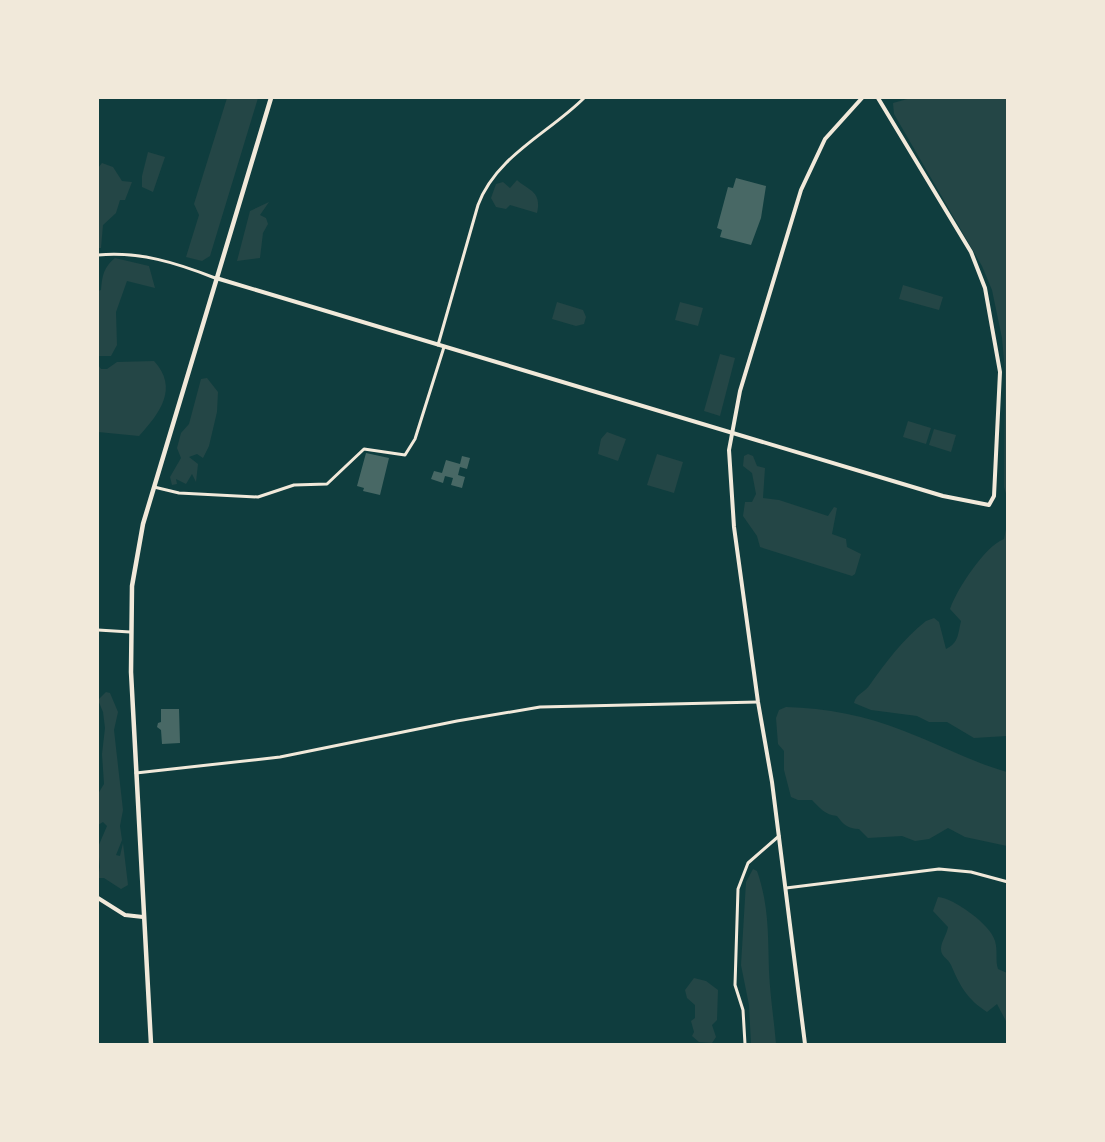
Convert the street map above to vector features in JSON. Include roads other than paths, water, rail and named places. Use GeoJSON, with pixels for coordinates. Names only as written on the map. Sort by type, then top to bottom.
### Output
{"type":"FeatureCollection","features":[{"type":"Feature","properties":{"kind":"main road"},"geometry":{"type":"LineString","coordinates":[[151,1044],[130,633],[134,567],[154,487],[215,278],[271,98]]}},
{"type":"Feature","properties":{"kind":"street"},"geometry":{"type":"LineString","coordinates":[[438,345],[478,205],[488,183],[504,165],[584,98]]}},
{"type":"Feature","properties":{"kind":"street"},"geometry":{"type":"LineString","coordinates":[[805,1044],[779,835],[758,702],[730,483],[731,434],[749,358],[801,190],[825,139],[862,98]]}},
{"type":"Feature","properties":{"kind":"street"},"geometry":{"type":"LineString","coordinates":[[98,255],[137,255],[177,264],[215,278],[731,434],[943,496],[985,506],[993,499],[1000,372],[985,288],[970,252],[878,98]]}},
{"type":"Feature","properties":{"kind":"street"},"geometry":{"type":"LineString","coordinates":[[154,487],[179,493],[262,497],[294,485],[327,484],[364,449],[405,455],[422,420],[444,347]]}},
{"type":"Feature","properties":{"kind":"street"},"geometry":{"type":"LineString","coordinates":[[98,630],[130,633]]}},
{"type":"Feature","properties":{"kind":"street"},"geometry":{"type":"LineString","coordinates":[[136,773],[280,757],[447,723],[540,707],[758,702]]}},
{"type":"Feature","properties":{"kind":"street"},"geometry":{"type":"LineString","coordinates":[[745,1044],[743,1010],[735,985],[738,890],[748,863],[779,835]]}},
{"type":"Feature","properties":{"kind":"street"},"geometry":{"type":"LineString","coordinates":[[786,888],[939,869],[971,872],[1008,882]]}},
{"type":"Feature","properties":{"kind":"street"},"geometry":{"type":"LineString","coordinates":[[98,898],[125,915],[143,917]]}}]}
